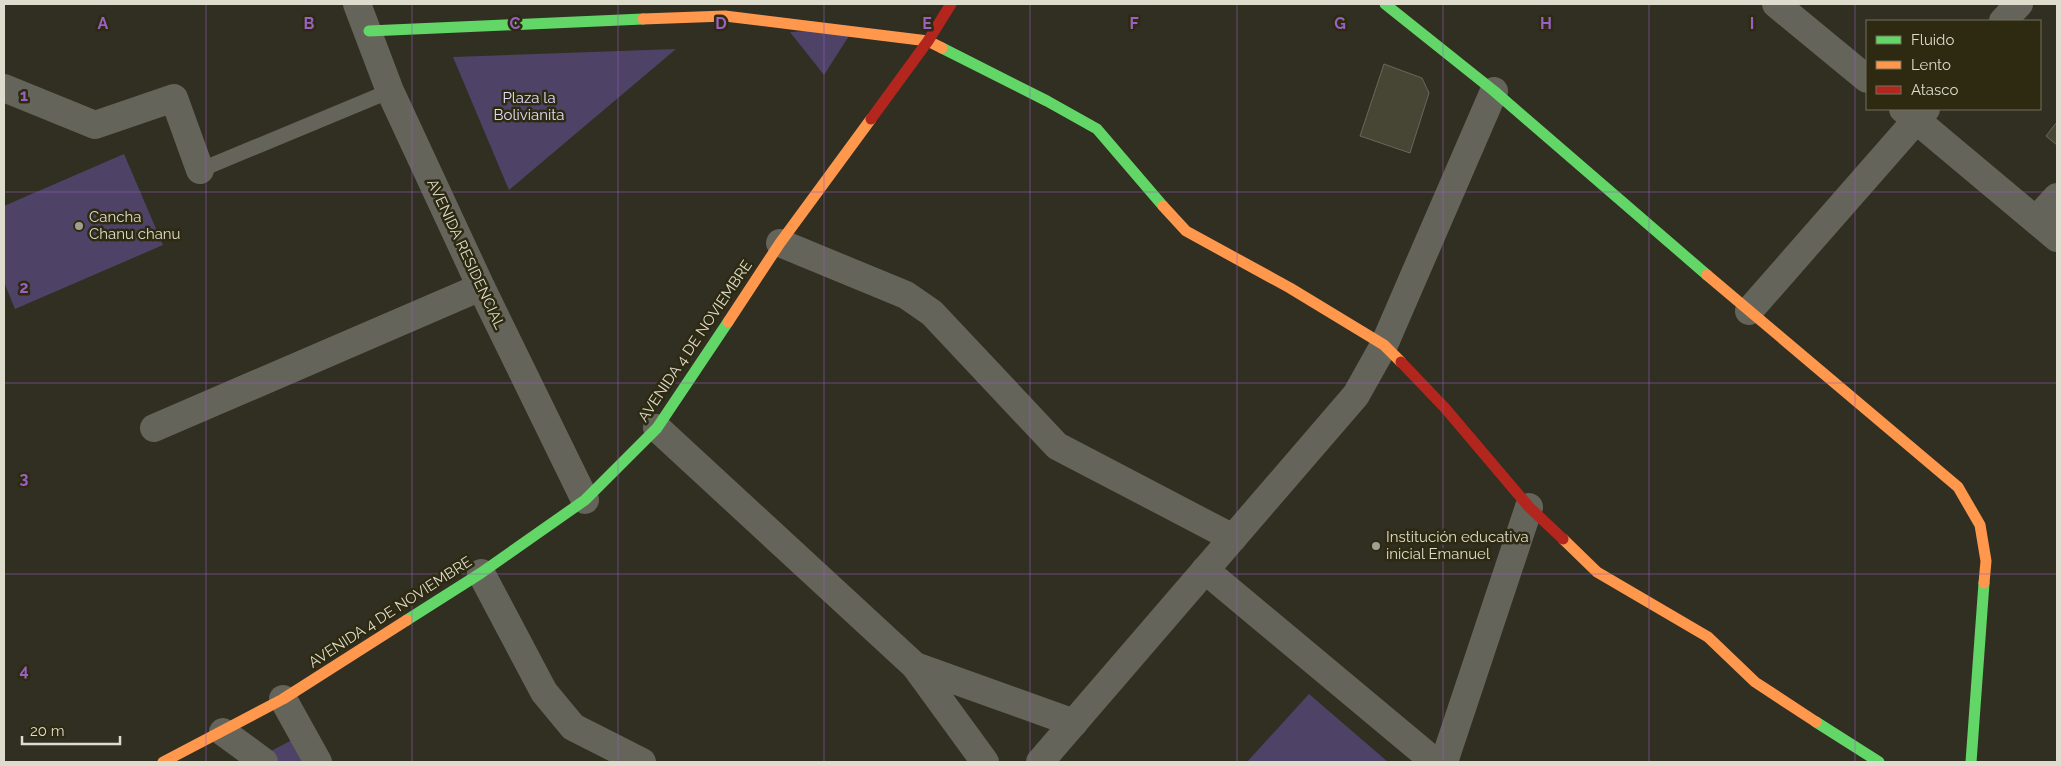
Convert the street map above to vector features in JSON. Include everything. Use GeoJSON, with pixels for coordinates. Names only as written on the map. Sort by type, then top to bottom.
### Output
{"type":"FeatureCollection","features":[{"type":"Feature","properties":{"kind":"street","name":"AVENIDA RESIDENCIAL"},"geometry":{"type":"LineString","coordinates":[[357,4],[390,90],[481,287],[585,500]]}},
{"type":"Feature","properties":{"kind":"street","name":"AVENIDA 4 DE NOVIEMBRE"},"geometry":{"type":"LineString","coordinates":[[163,762],[283,699],[481,573],[585,500],[656,428],[780,243],[928,41],[951,4]]}},
{"type":"Feature","properties":{"kind":"street"},"geometry":{"type":"LineString","coordinates":[[1385,4],[1494,90],[1749,311],[1958,487],[1980,525],[1986,561],[1971,762]]}},
{"type":"Feature","properties":{"kind":"street"},"geometry":{"type":"LineString","coordinates":[[1776,4],[1866,79]]}},
{"type":"Feature","properties":{"kind":"street"},"geometry":{"type":"LineString","coordinates":[[2004,20],[2019,4]]}},
{"type":"Feature","properties":{"kind":"street"},"geometry":{"type":"LineString","coordinates":[[368,30],[725,16],[928,41],[1047,101],[1097,129],[1118,152],[1134,174],[1186,231],[1290,288],[1384,345],[1445,408],[1529,507],[1597,572],[1708,637],[1755,682],[1798,712],[1879,762]]}},
{"type":"Feature","properties":{"kind":"street"},"geometry":{"type":"LineString","coordinates":[[4,88],[95,125],[174,98],[200,170]]}},
{"type":"Feature","properties":{"kind":"street"},"geometry":{"type":"LineString","coordinates":[[1040,762],[1356,395],[1384,345],[1494,90]]}},
{"type":"Feature","properties":{"kind":"street"},"geometry":{"type":"LineString","coordinates":[[1749,311],[1915,112],[2057,238]]}},
{"type":"Feature","properties":{"kind":"street"},"geometry":{"type":"LineString","coordinates":[[2036,220],[2057,197]]}},
{"type":"Feature","properties":{"kind":"street"},"geometry":{"type":"LineString","coordinates":[[780,243],[906,295],[932,313],[1057,446],[1233,538]]}},
{"type":"Feature","properties":{"kind":"street"},"geometry":{"type":"LineString","coordinates":[[154,428],[481,287]]}},
{"type":"Feature","properties":{"kind":"street"},"geometry":{"type":"LineString","coordinates":[[656,428],[915,666],[985,762]]}},
{"type":"Feature","properties":{"kind":"street"},"geometry":{"type":"LineString","coordinates":[[1444,762],[1529,507]]}},
{"type":"Feature","properties":{"kind":"street"},"geometry":{"type":"LineString","coordinates":[[1205,570],[1435,762]]}},
{"type":"Feature","properties":{"kind":"street"},"geometry":{"type":"LineString","coordinates":[[481,573],[544,692],[574,727],[642,762]]}},
{"type":"Feature","properties":{"kind":"street"},"geometry":{"type":"LineString","coordinates":[[915,666],[1074,723]]}},
{"type":"Feature","properties":{"kind":"street"},"geometry":{"type":"LineString","coordinates":[[283,699],[318,762]]}},
{"type":"Feature","properties":{"kind":"street"},"geometry":{"type":"LineString","coordinates":[[223,732],[264,762]]}},
{"type":"Feature","properties":{"kind":"lane"},"geometry":{"type":"LineString","coordinates":[[200,170],[390,90]]}},
{"type":"Feature","properties":{"kind":"green space"},"geometry":{"type":"Polygon","coordinates":[[[854,28],[824,75],[790,32],[854,28]]]}},
{"type":"Feature","properties":{"kind":"green space","name":"Plaza la Bolivianita"},"geometry":{"type":"Polygon","coordinates":[[[676,49],[509,190],[453,57],[676,49]]]}},
{"type":"Feature","properties":{"kind":"green space","name":"Cancha Chanu chanu"},"geometry":{"type":"Polygon","coordinates":[[[124,154],[163,245],[15,309],[4,282],[4,206],[124,154]]]}},
{"type":"Feature","properties":{"kind":"green space"},"geometry":{"type":"Polygon","coordinates":[[[1309,694],[1388,762],[1247,762],[1309,694]]]}},
{"type":"Feature","properties":{"kind":"green space"},"geometry":{"type":"Polygon","coordinates":[[[296,738],[309,762],[279,762],[267,753],[296,738]]]}},
{"type":"Feature","properties":{"kind":"building"},"geometry":{"type":"Polygon","coordinates":[[[1384,64],[1422,78],[1429,93],[1410,153],[1360,136],[1384,64]]]}},
{"type":"Feature","properties":{"kind":"building"},"geometry":{"type":"Polygon","coordinates":[[[2057,122],[2057,145],[2046,136],[2057,122]]]}},
{"type":"Feature","properties":{"kind":"traffic: fast"},"geometry":{"type":"LineString","coordinates":[[1385,4],[1494,91],[1707,275]]}},
{"type":"Feature","properties":{"kind":"traffic: fast"},"geometry":{"type":"LineString","coordinates":[[369,31],[643,19]]}},
{"type":"Feature","properties":{"kind":"traffic: fast"},"geometry":{"type":"LineString","coordinates":[[942,48],[1047,101],[1097,129],[1163,206]]}},
{"type":"Feature","properties":{"kind":"traffic: fast"},"geometry":{"type":"LineString","coordinates":[[407,620],[481,573],[585,500],[657,428],[728,322]]}},
{"type":"Feature","properties":{"kind":"traffic: fast"},"geometry":{"type":"LineString","coordinates":[[1971,762],[1984,583]]}},
{"type":"Feature","properties":{"kind":"traffic: fast"},"geometry":{"type":"LineString","coordinates":[[1816,722],[1879,762]]}},
{"type":"Feature","properties":{"kind":"traffic: slow"},"geometry":{"type":"LineString","coordinates":[[643,19],[725,16],[928,41],[942,48]]}},
{"type":"Feature","properties":{"kind":"traffic: slow"},"geometry":{"type":"LineString","coordinates":[[728,322],[780,243],[871,119]]}},
{"type":"Feature","properties":{"kind":"traffic: slow"},"geometry":{"type":"LineString","coordinates":[[1163,206],[1186,231],[1290,288],[1384,345],[1401,362]]}},
{"type":"Feature","properties":{"kind":"traffic: slow"},"geometry":{"type":"LineString","coordinates":[[1707,275],[1958,487],[1980,525],[1986,561],[1984,583]]}},
{"type":"Feature","properties":{"kind":"traffic: slow"},"geometry":{"type":"LineString","coordinates":[[1563,539],[1597,572],[1708,637],[1755,682],[1816,722]]}},
{"type":"Feature","properties":{"kind":"traffic: slow"},"geometry":{"type":"LineString","coordinates":[[163,762],[283,699],[407,620]]}},
{"type":"Feature","properties":{"kind":"traffic: jam"},"geometry":{"type":"LineString","coordinates":[[871,119],[928,41],[951,4]]}},
{"type":"Feature","properties":{"kind":"traffic: jam"},"geometry":{"type":"LineString","coordinates":[[1401,362],[1445,408],[1529,507],[1563,539]]}},
{"type":"Feature","properties":{"kind":"place","name":"Cancha Chanu chanu"},"geometry":{"type":"Point","coordinates":[79,226]}},
{"type":"Feature","properties":{"kind":"place","name":"Institución educativa inicial Emanuel"},"geometry":{"type":"Point","coordinates":[1376,546]}}]}
